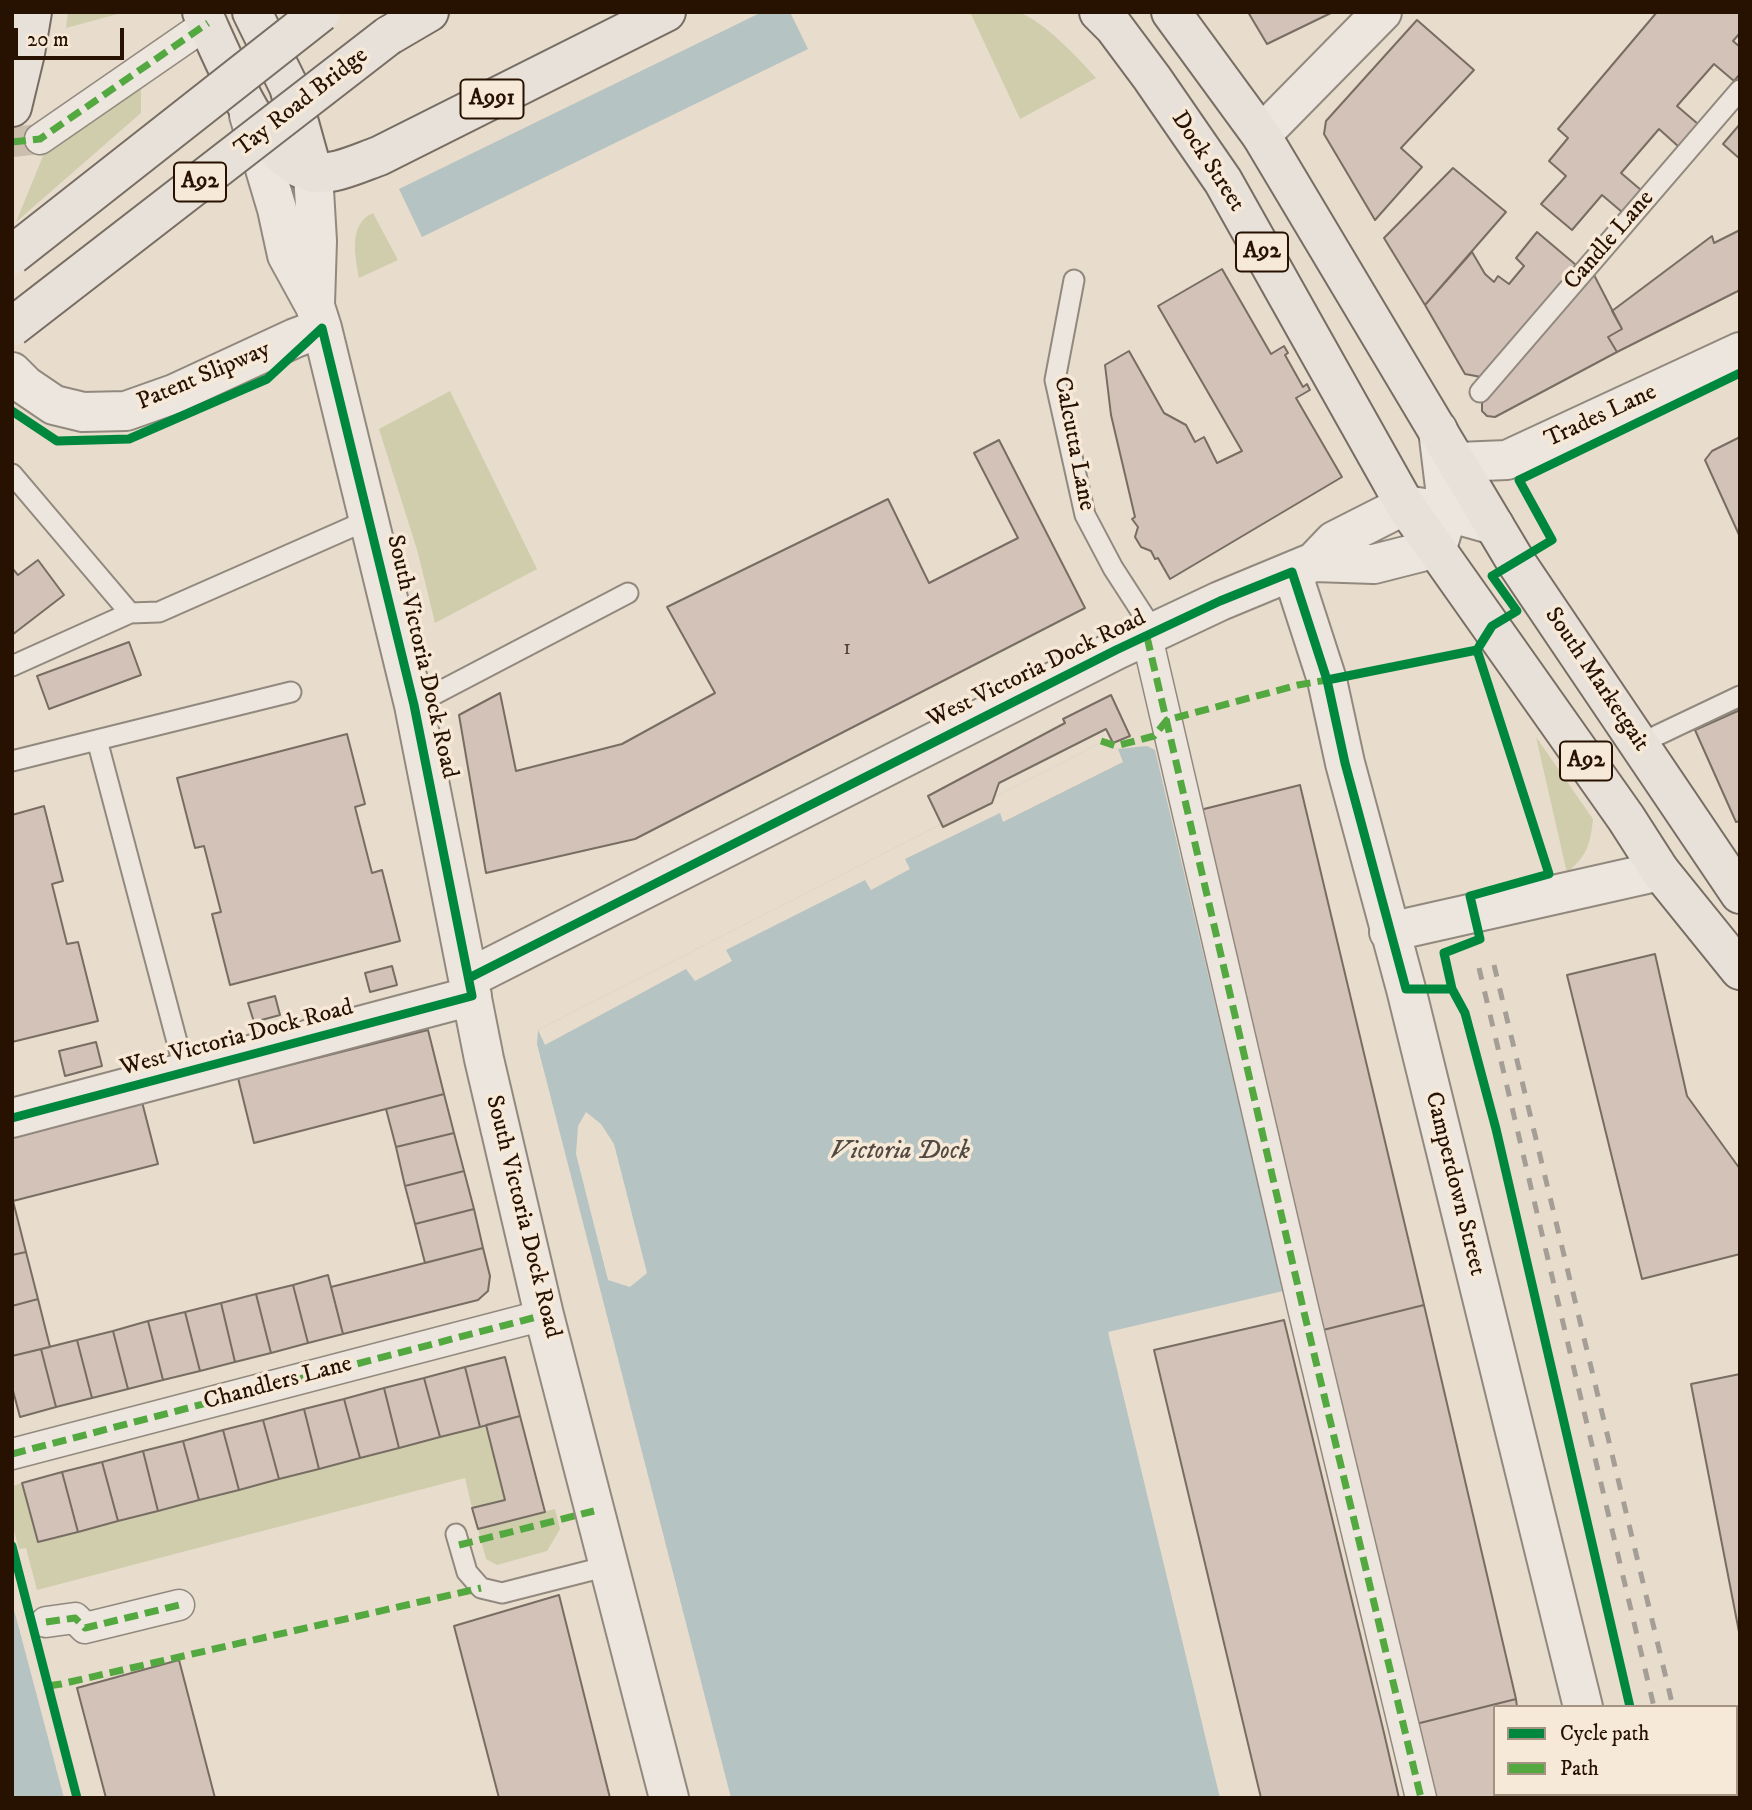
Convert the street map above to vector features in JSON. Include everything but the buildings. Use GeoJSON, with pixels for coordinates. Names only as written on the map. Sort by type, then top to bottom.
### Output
{"type":"FeatureCollection","features":[{"type":"Feature","properties":{"kind":"main road"},"geometry":{"type":"LineString","coordinates":[[12,107],[32,12]]}},
{"type":"Feature","properties":{"kind":"main road"},"geometry":{"type":"LineString","coordinates":[[252,12],[289,87],[313,173]]}},
{"type":"Feature","properties":{"kind":"main road","name":"A92"},"geometry":{"type":"LineString","coordinates":[[12,255],[321,12]]}},
{"type":"Feature","properties":{"kind":"main road","name":"Tay Road Bridge"},"geometry":{"type":"LineString","coordinates":[[12,327],[388,36],[429,12]]}},
{"type":"Feature","properties":{"kind":"main road","name":"A991"},"geometry":{"type":"LineString","coordinates":[[313,173],[345,168],[379,156],[666,12]]}},
{"type":"Feature","properties":{"kind":"main road","name":"Dock Street"},"geometry":{"type":"LineString","coordinates":[[1099,12],[1137,58],[1223,181],[1405,505]]}},
{"type":"Feature","properties":{"kind":"main road","name":"A92"},"geometry":{"type":"LineString","coordinates":[[1171,12],[1261,135],[1458,461]]}},
{"type":"Feature","properties":{"kind":"main road"},"geometry":{"type":"LineString","coordinates":[[205,18],[247,108],[273,143],[293,164],[313,173]]}},
{"type":"Feature","properties":{"kind":"main road","name":"South Marketgait"},"geometry":{"type":"LineString","coordinates":[[1458,461],[1494,525],[1740,894]]}},
{"type":"Feature","properties":{"kind":"main road","name":"A92"},"geometry":{"type":"LineString","coordinates":[[1405,505],[1626,818],[1660,871],[1740,970]]}},
{"type":"Feature","properties":{"kind":"street"},"geometry":{"type":"LineString","coordinates":[[1261,135],[1382,12]]}},
{"type":"Feature","properties":{"kind":"street"},"geometry":{"type":"LineString","coordinates":[[40,139],[205,18]]}},
{"type":"Feature","properties":{"kind":"street","name":"South Victoria Dock Road"},"geometry":{"type":"LineString","coordinates":[[247,108],[277,209],[287,255],[318,317],[370,519],[414,705],[484,1059],[544,1315],[669,1798]]}},
{"type":"Feature","properties":{"kind":"street","name":"South Victoria Dock Road"},"geometry":{"type":"LineString","coordinates":[[313,173],[318,317]]}},
{"type":"Feature","properties":{"kind":"street","name":"Patent Slipway"},"geometry":{"type":"LineString","coordinates":[[12,372],[26,386],[54,405],[83,412],[126,411],[174,394],[295,338],[318,317]]}},
{"type":"Feature","properties":{"kind":"street","name":"Trades Lane"},"geometry":{"type":"LineString","coordinates":[[1458,461],[1507,460],[1740,352]]}},
{"type":"Feature","properties":{"kind":"street"},"geometry":{"type":"LineString","coordinates":[[1437,548],[1448,512],[1438,430]]}},
{"type":"Feature","properties":{"kind":"street"},"geometry":{"type":"LineString","coordinates":[[1405,505],[1448,512],[1494,525]]}},
{"type":"Feature","properties":{"kind":"street","name":"West Victoria Dock Road"},"geometry":{"type":"LineString","coordinates":[[36,1118],[185,1072],[332,1044],[470,987],[1116,650],[1220,601],[1303,567],[1334,541],[1405,505]]}},
{"type":"Feature","properties":{"kind":"street","name":"West Victoria Dock Road"},"geometry":{"type":"LineString","coordinates":[[1303,567],[1374,564],[1437,548]]}},
{"type":"Feature","properties":{"kind":"street"},"geometry":{"type":"LineString","coordinates":[[1303,567],[1345,763],[1389,932],[1660,871]]}},
{"type":"Feature","properties":{"kind":"street"},"geometry":{"type":"LineString","coordinates":[[1151,635],[1303,1308],[1421,1798]]}},
{"type":"Feature","properties":{"kind":"street","name":"Camperdown Street"},"geometry":{"type":"LineString","coordinates":[[1389,932],[1416,1029],[1583,1705]]}},
{"type":"Feature","properties":{"kind":"street","name":"Chandlers Lane"},"geometry":{"type":"LineString","coordinates":[[12,1454],[544,1315]]}},
{"type":"Feature","properties":{"kind":"street"},"geometry":{"type":"LineString","coordinates":[[46,1622],[75,1618],[85,1628],[179,1605]]}},
{"type":"Feature","properties":{"kind":"lane","name":"Candle Lane"},"geometry":{"type":"LineString","coordinates":[[1480,392],[1740,90]]}},
{"type":"Feature","properties":{"kind":"lane","name":"Calcutta Lane"},"geometry":{"type":"LineString","coordinates":[[1074,280],[1055,380],[1085,515],[1151,635]]}},
{"type":"Feature","properties":{"kind":"lane"},"geometry":{"type":"LineString","coordinates":[[12,474],[130,613]]}},
{"type":"Feature","properties":{"kind":"lane"},"geometry":{"type":"LineString","coordinates":[[12,666],[130,613],[159,612],[370,519]]}},
{"type":"Feature","properties":{"kind":"lane"},"geometry":{"type":"LineString","coordinates":[[414,705],[628,593]]}},
{"type":"Feature","properties":{"kind":"lane"},"geometry":{"type":"LineString","coordinates":[[12,761],[291,692]]}},
{"type":"Feature","properties":{"kind":"lane"},"geometry":{"type":"LineString","coordinates":[[1639,744],[1740,696]]}},
{"type":"Feature","properties":{"kind":"lane"},"geometry":{"type":"LineString","coordinates":[[97,740],[185,1072]]}},
{"type":"Feature","properties":{"kind":"lane"},"geometry":{"type":"LineString","coordinates":[[456,1534],[467,1572],[481,1588],[502,1593],[608,1566]]}},
{"type":"Feature","properties":{"kind":"shaded area"},"geometry":{"type":"Polygon","coordinates":[[[1008,11],[1030,18],[1061,41],[1096,78],[1020,119],[970,12],[1008,11]]]}},
{"type":"Feature","properties":{"kind":"shaded area"},"geometry":{"type":"Polygon","coordinates":[[[68,12],[125,12],[66,28],[68,12]]]}},
{"type":"Feature","properties":{"kind":"shaded area"},"geometry":{"type":"Polygon","coordinates":[[[141,87],[141,113],[16,222],[43,156],[141,87]]]}},
{"type":"Feature","properties":{"kind":"shaded area"},"geometry":{"type":"Polygon","coordinates":[[[373,213],[398,260],[359,278],[355,241],[360,225],[373,213]]]}},
{"type":"Feature","properties":{"kind":"shaded area"},"geometry":{"type":"Polygon","coordinates":[[[450,391],[537,569],[435,623],[418,553],[379,429],[450,391]]]}},
{"type":"Feature","properties":{"kind":"shaded area"},"geometry":{"type":"Polygon","coordinates":[[[1536,737],[1593,819],[1586,849],[1567,873],[1536,737]]]}},
{"type":"Feature","properties":{"kind":"shaded area"},"geometry":{"type":"Polygon","coordinates":[[[486,1425],[505,1500],[472,1508],[465,1478],[37,1590],[26,1548],[19,1549],[12,1524],[12,1486],[22,1483],[38,1542],[486,1425]]]}},
{"type":"Feature","properties":{"kind":"shaded area"},"geometry":{"type":"Polygon","coordinates":[[[555,1509],[560,1529],[547,1551],[497,1565],[486,1559],[478,1529],[555,1509]]]}},
{"type":"Feature","properties":{"kind":"water"},"geometry":{"type":"Polygon","coordinates":[[[762,12],[790,12],[808,49],[422,237],[399,189],[762,12]]]}},
{"type":"Feature","properties":{"kind":"water","name":"Victoria Dock"},"geometry":{"type":"Polygon","coordinates":[[[1100,743],[1118,749],[1147,746],[1155,750],[1283,1291],[1108,1332],[1220,1798],[731,1798],[537,1044],[538,1030],[1100,743]],[[586,1112],[578,1126],[576,1154],[608,1280],[630,1287],[647,1273],[614,1144],[601,1124],[586,1112]]]}},
{"type":"Feature","properties":{"kind":"water"},"geometry":{"type":"Polygon","coordinates":[[[12,1602],[64,1798],[12,1798],[12,1602]]]}},
{"type":"Feature","properties":{"kind":"pier"},"geometry":{"type":"Polygon","coordinates":[[[1100,743],[1118,749],[1123,762],[1003,822],[1000,813],[905,859],[910,869],[871,890],[865,880],[726,950],[732,961],[695,981],[686,969],[545,1045],[538,1030],[1100,743]]]}},
{"type":"Feature","properties":{"kind":"tunnel"},"geometry":{"type":"LineString","coordinates":[[12,142],[40,139]]}},
{"type":"Feature","properties":{"kind":"railway"},"geometry":{"type":"LineString","coordinates":[[1494,965],[1673,1705]]}},
{"type":"Feature","properties":{"kind":"railway"},"geometry":{"type":"LineString","coordinates":[[1479,968],[1654,1705]]}},
{"type":"Feature","properties":{"kind":"marked path"},"geometry":{"type":"LineString","coordinates":[[12,142],[40,139],[208,23]]}},
{"type":"Feature","properties":{"kind":"marked path"},"geometry":{"type":"LineString","coordinates":[[1147,637],[1303,1308],[1421,1798]]}},
{"type":"Feature","properties":{"kind":"marked path"},"geometry":{"type":"LineString","coordinates":[[1101,741],[1116,746],[1154,736],[1167,720],[1298,685],[1327,680]]}},
{"type":"Feature","properties":{"kind":"marked path"},"geometry":{"type":"LineString","coordinates":[[12,1454],[544,1315]]}},
{"type":"Feature","properties":{"kind":"marked path"},"geometry":{"type":"LineString","coordinates":[[459,1545],[594,1511]]}},
{"type":"Feature","properties":{"kind":"marked path"},"geometry":{"type":"LineString","coordinates":[[48,1686],[481,1588]]}},
{"type":"Feature","properties":{"kind":"marked path"},"geometry":{"type":"LineString","coordinates":[[46,1622],[75,1618],[85,1628],[179,1605]]}},
{"type":"Feature","properties":{"kind":"cycle path"},"geometry":{"type":"LineString","coordinates":[[12,411],[57,441],[129,439],[267,379],[322,328],[414,705],[472,996],[12,1118]]}},
{"type":"Feature","properties":{"kind":"cycle path"},"geometry":{"type":"LineString","coordinates":[[1327,680],[1477,650],[1492,626],[1517,611],[1492,576],[1552,540],[1519,480],[1740,373]]}},
{"type":"Feature","properties":{"kind":"cycle path"},"geometry":{"type":"LineString","coordinates":[[469,978],[1116,650],[1220,601],[1292,572],[1327,680],[1345,763],[1406,989],[1452,989],[1465,1013],[1496,1129],[1630,1705]]}},
{"type":"Feature","properties":{"kind":"cycle path"},"geometry":{"type":"LineString","coordinates":[[1452,989],[1444,953],[1480,939],[1470,896],[1549,874],[1477,650]]}},
{"type":"Feature","properties":{"kind":"cycle path"},"geometry":{"type":"LineString","coordinates":[[12,1546],[77,1798]]}}]}
